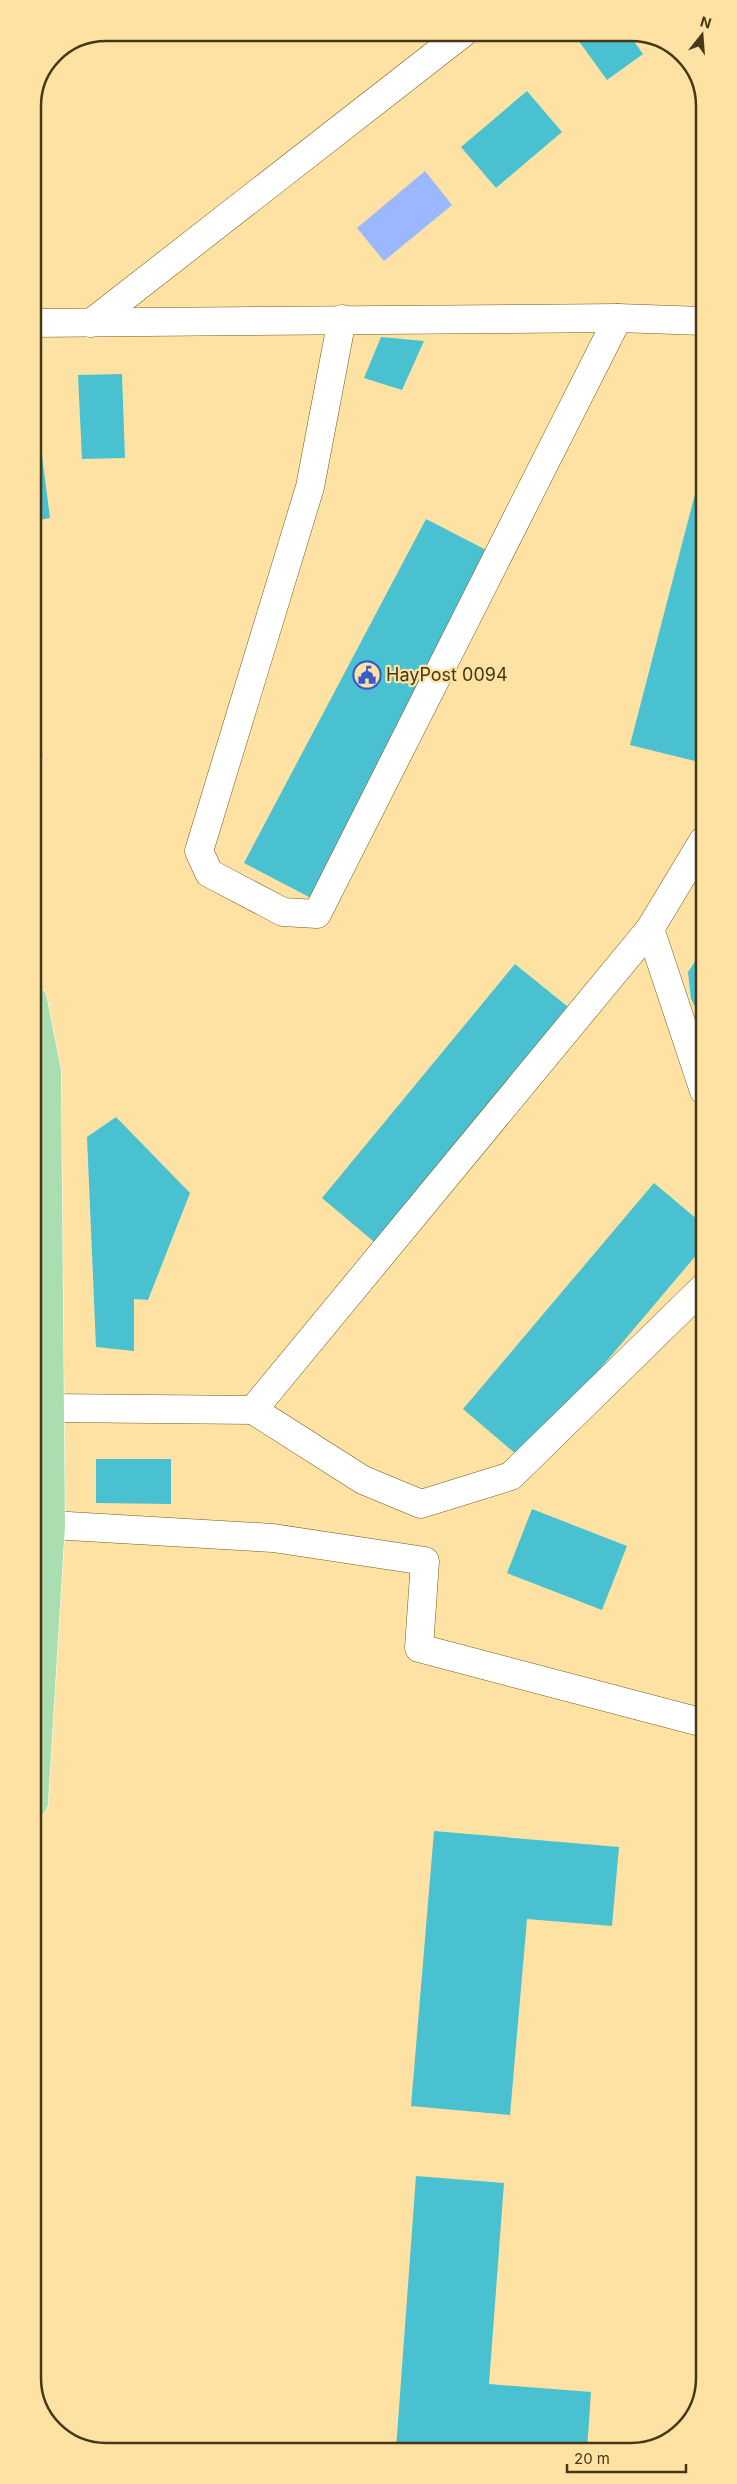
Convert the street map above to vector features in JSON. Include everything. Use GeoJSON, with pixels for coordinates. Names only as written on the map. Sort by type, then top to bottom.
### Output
{"type":"FeatureCollection","features":[{"type":"Feature","properties":{"kind":"main road"},"geometry":{"type":"LineString","coordinates":[[41,1041],[47,1071],[51,1525],[41,1689]]}},
{"type":"Feature","properties":{"kind":"lane"},"geometry":{"type":"LineString","coordinates":[[90,323],[453,41]]}},
{"type":"Feature","properties":{"kind":"lane"},"geometry":{"type":"LineString","coordinates":[[342,320],[310,486],[200,851],[209,873],[283,912],[317,914],[618,318]]}},
{"type":"Feature","properties":{"kind":"lane"},"geometry":{"type":"LineString","coordinates":[[41,323],[618,318],[696,321]]}},
{"type":"Feature","properties":{"kind":"lane"},"geometry":{"type":"LineString","coordinates":[[253,1410],[650,929],[696,854]]}},
{"type":"Feature","properties":{"kind":"lane"},"geometry":{"type":"LineString","coordinates":[[650,929],[696,1068]]}},
{"type":"Feature","properties":{"kind":"lane"},"geometry":{"type":"LineString","coordinates":[[50,1408],[253,1410],[363,1480],[421,1504],[511,1476],[696,1295]]}},
{"type":"Feature","properties":{"kind":"lane"},"geometry":{"type":"LineString","coordinates":[[51,1525],[272,1538],[425,1561],[419,1648],[696,1721]]}},
{"type":"Feature","properties":{"kind":"water"},"geometry":{"type":"Polygon","coordinates":[[[425,171],[452,205],[384,261],[357,228],[425,171]]]}},
{"type":"Feature","properties":{"kind":"building"},"geometry":{"type":"Polygon","coordinates":[[[579,41],[634,41],[643,54],[607,80],[579,41]]]}},
{"type":"Feature","properties":{"kind":"building"},"geometry":{"type":"Polygon","coordinates":[[[527,91],[562,132],[496,188],[461,147],[527,91]]]}},
{"type":"Feature","properties":{"kind":"building"},"geometry":{"type":"Polygon","coordinates":[[[381,337],[424,341],[402,390],[364,378],[381,337]]]}},
{"type":"Feature","properties":{"kind":"building"},"geometry":{"type":"Polygon","coordinates":[[[122,374],[125,458],[82,459],[78,375],[122,374]]]}},
{"type":"Feature","properties":{"kind":"building"},"geometry":{"type":"Polygon","coordinates":[[[41,448],[50,518],[41,520],[41,448]]]}},
{"type":"Feature","properties":{"kind":"building"},"geometry":{"type":"Polygon","coordinates":[[[696,490],[696,761],[630,745],[696,490]]]}},
{"type":"Feature","properties":{"kind":"building"},"geometry":{"type":"Polygon","coordinates":[[[426,519],[494,554],[311,898],[244,863],[426,519]]]}},
{"type":"Feature","properties":{"kind":"building"},"geometry":{"type":"Polygon","coordinates":[[[696,960],[696,1008],[691,999],[688,972],[696,960]]]}},
{"type":"Feature","properties":{"kind":"building"},"geometry":{"type":"Polygon","coordinates":[[[515,964],[573,1011],[379,1246],[322,1198],[515,964]]]}},
{"type":"Feature","properties":{"kind":"building"},"geometry":{"type":"Polygon","coordinates":[[[116,1117],[190,1193],[148,1300],[134,1299],[134,1351],[96,1347],[87,1137],[116,1117]]]}},
{"type":"Feature","properties":{"kind":"building"},"geometry":{"type":"Polygon","coordinates":[[[654,1183],[696,1218],[696,1255],[523,1460],[463,1409],[654,1183]]]}},
{"type":"Feature","properties":{"kind":"building"},"geometry":{"type":"Polygon","coordinates":[[[96,1459],[171,1459],[171,1504],[96,1503],[96,1459]]]}},
{"type":"Feature","properties":{"kind":"building"},"geometry":{"type":"Polygon","coordinates":[[[532,1509],[627,1546],[602,1610],[507,1573],[532,1509]]]}},
{"type":"Feature","properties":{"kind":"building"},"geometry":{"type":"Polygon","coordinates":[[[434,1831],[619,1847],[612,1926],[527,1919],[510,2115],[411,2106],[434,1831]]]}},
{"type":"Feature","properties":{"kind":"building"},"geometry":{"type":"Polygon","coordinates":[[[416,2176],[504,2183],[489,2384],[591,2392],[587,2443],[396,2443],[416,2176]]]}},
{"type":"Feature","properties":{"kind":"place","name":"HayPost 0094"},"geometry":{"type":"Point","coordinates":[367,675]}}]}
